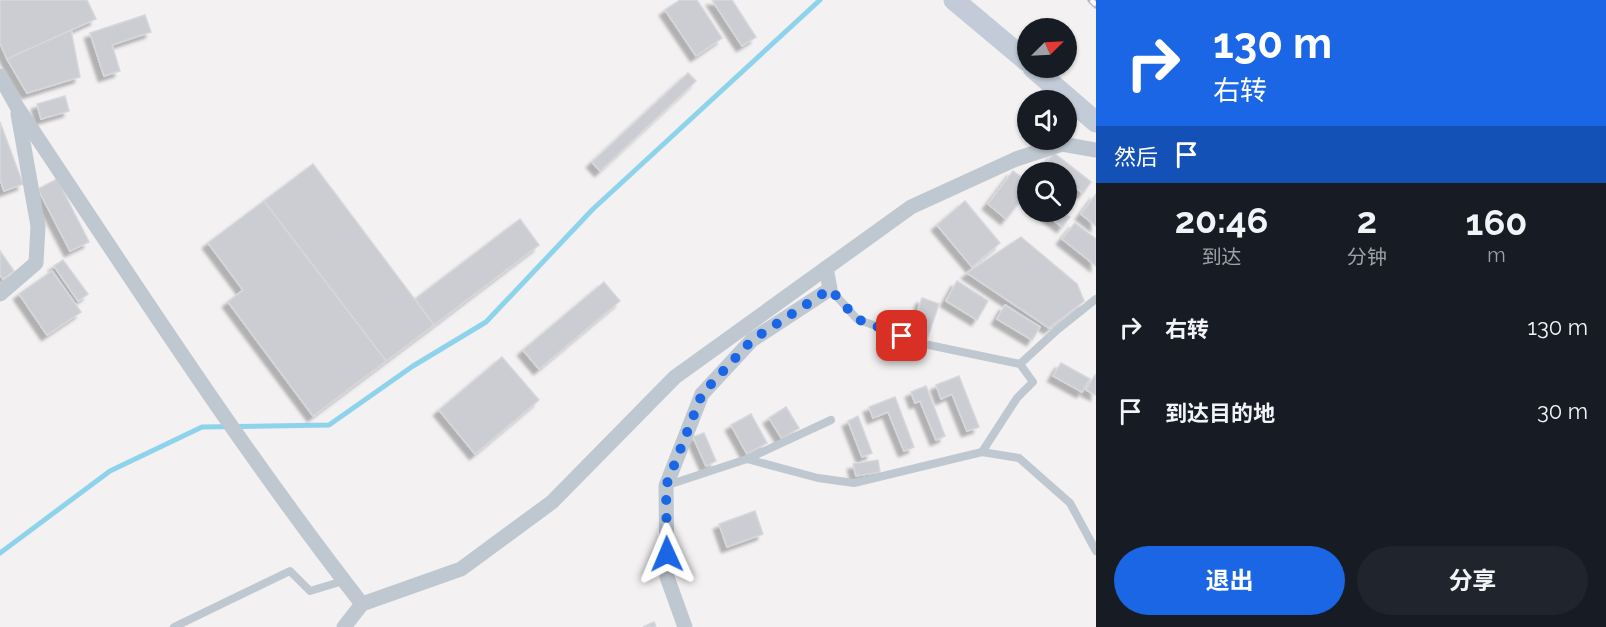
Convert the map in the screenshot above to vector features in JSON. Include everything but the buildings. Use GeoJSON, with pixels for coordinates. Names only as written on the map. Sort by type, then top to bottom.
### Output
{"type":"FeatureCollection","features":[{"type":"Feature","properties":{"kind":"main road"},"geometry":{"type":"LineString","coordinates":[[954,0],[1017,54]]}},
{"type":"Feature","properties":{"kind":"main road"},"geometry":{"type":"LineString","coordinates":[[1046,78],[1096,122]]}},
{"type":"Feature","properties":{"kind":"street"},"geometry":{"type":"LineString","coordinates":[[0,76],[17,107],[172,339],[306,533],[362,604]]}},
{"type":"Feature","properties":{"kind":"street"},"geometry":{"type":"LineString","coordinates":[[0,294],[36,263],[38,226],[17,107]]}},
{"type":"Feature","properties":{"kind":"street"},"geometry":{"type":"LineString","coordinates":[[344,627],[362,604],[461,569],[552,502],[675,377],[911,207],[1016,159],[1062,144],[1096,150]]}},
{"type":"Feature","properties":{"kind":"street"},"geometry":{"type":"LineString","coordinates":[[685,627],[667,577],[666,486],[702,394],[752,340],[830,289],[826,268]]}},
{"type":"Feature","properties":{"kind":"lane"},"geometry":{"type":"LineString","coordinates":[[830,289],[857,319],[924,344],[1020,364],[1033,382],[1017,398],[982,452]]}},
{"type":"Feature","properties":{"kind":"lane"},"geometry":{"type":"LineString","coordinates":[[1020,364],[1096,299]]}},
{"type":"Feature","properties":{"kind":"lane"},"geometry":{"type":"LineString","coordinates":[[666,486],[747,459],[831,420]]}},
{"type":"Feature","properties":{"kind":"lane"},"geometry":{"type":"LineString","coordinates":[[747,459],[818,478],[854,483],[982,452],[1019,458],[1070,503],[1096,549]]}},
{"type":"Feature","properties":{"kind":"lane"},"geometry":{"type":"LineString","coordinates":[[174,627],[290,571],[310,591],[343,580]]}},
{"type":"Feature","properties":{"kind":"waterway"},"geometry":{"type":"LineString","coordinates":[[0,553],[110,471],[202,427],[329,425],[413,366],[486,322],[593,209],[820,0]]}},
{"type":"Feature","properties":{"kind":"railway"},"geometry":{"type":"LineString","coordinates":[[1091,0],[1096,5]]}},
{"type":"Feature","properties":{"kind":"route"},"geometry":{"type":"LineString","coordinates":[[667,554],[666,486],[702,394],[752,340],[830,289],[857,319],[902,336]]}}]}
